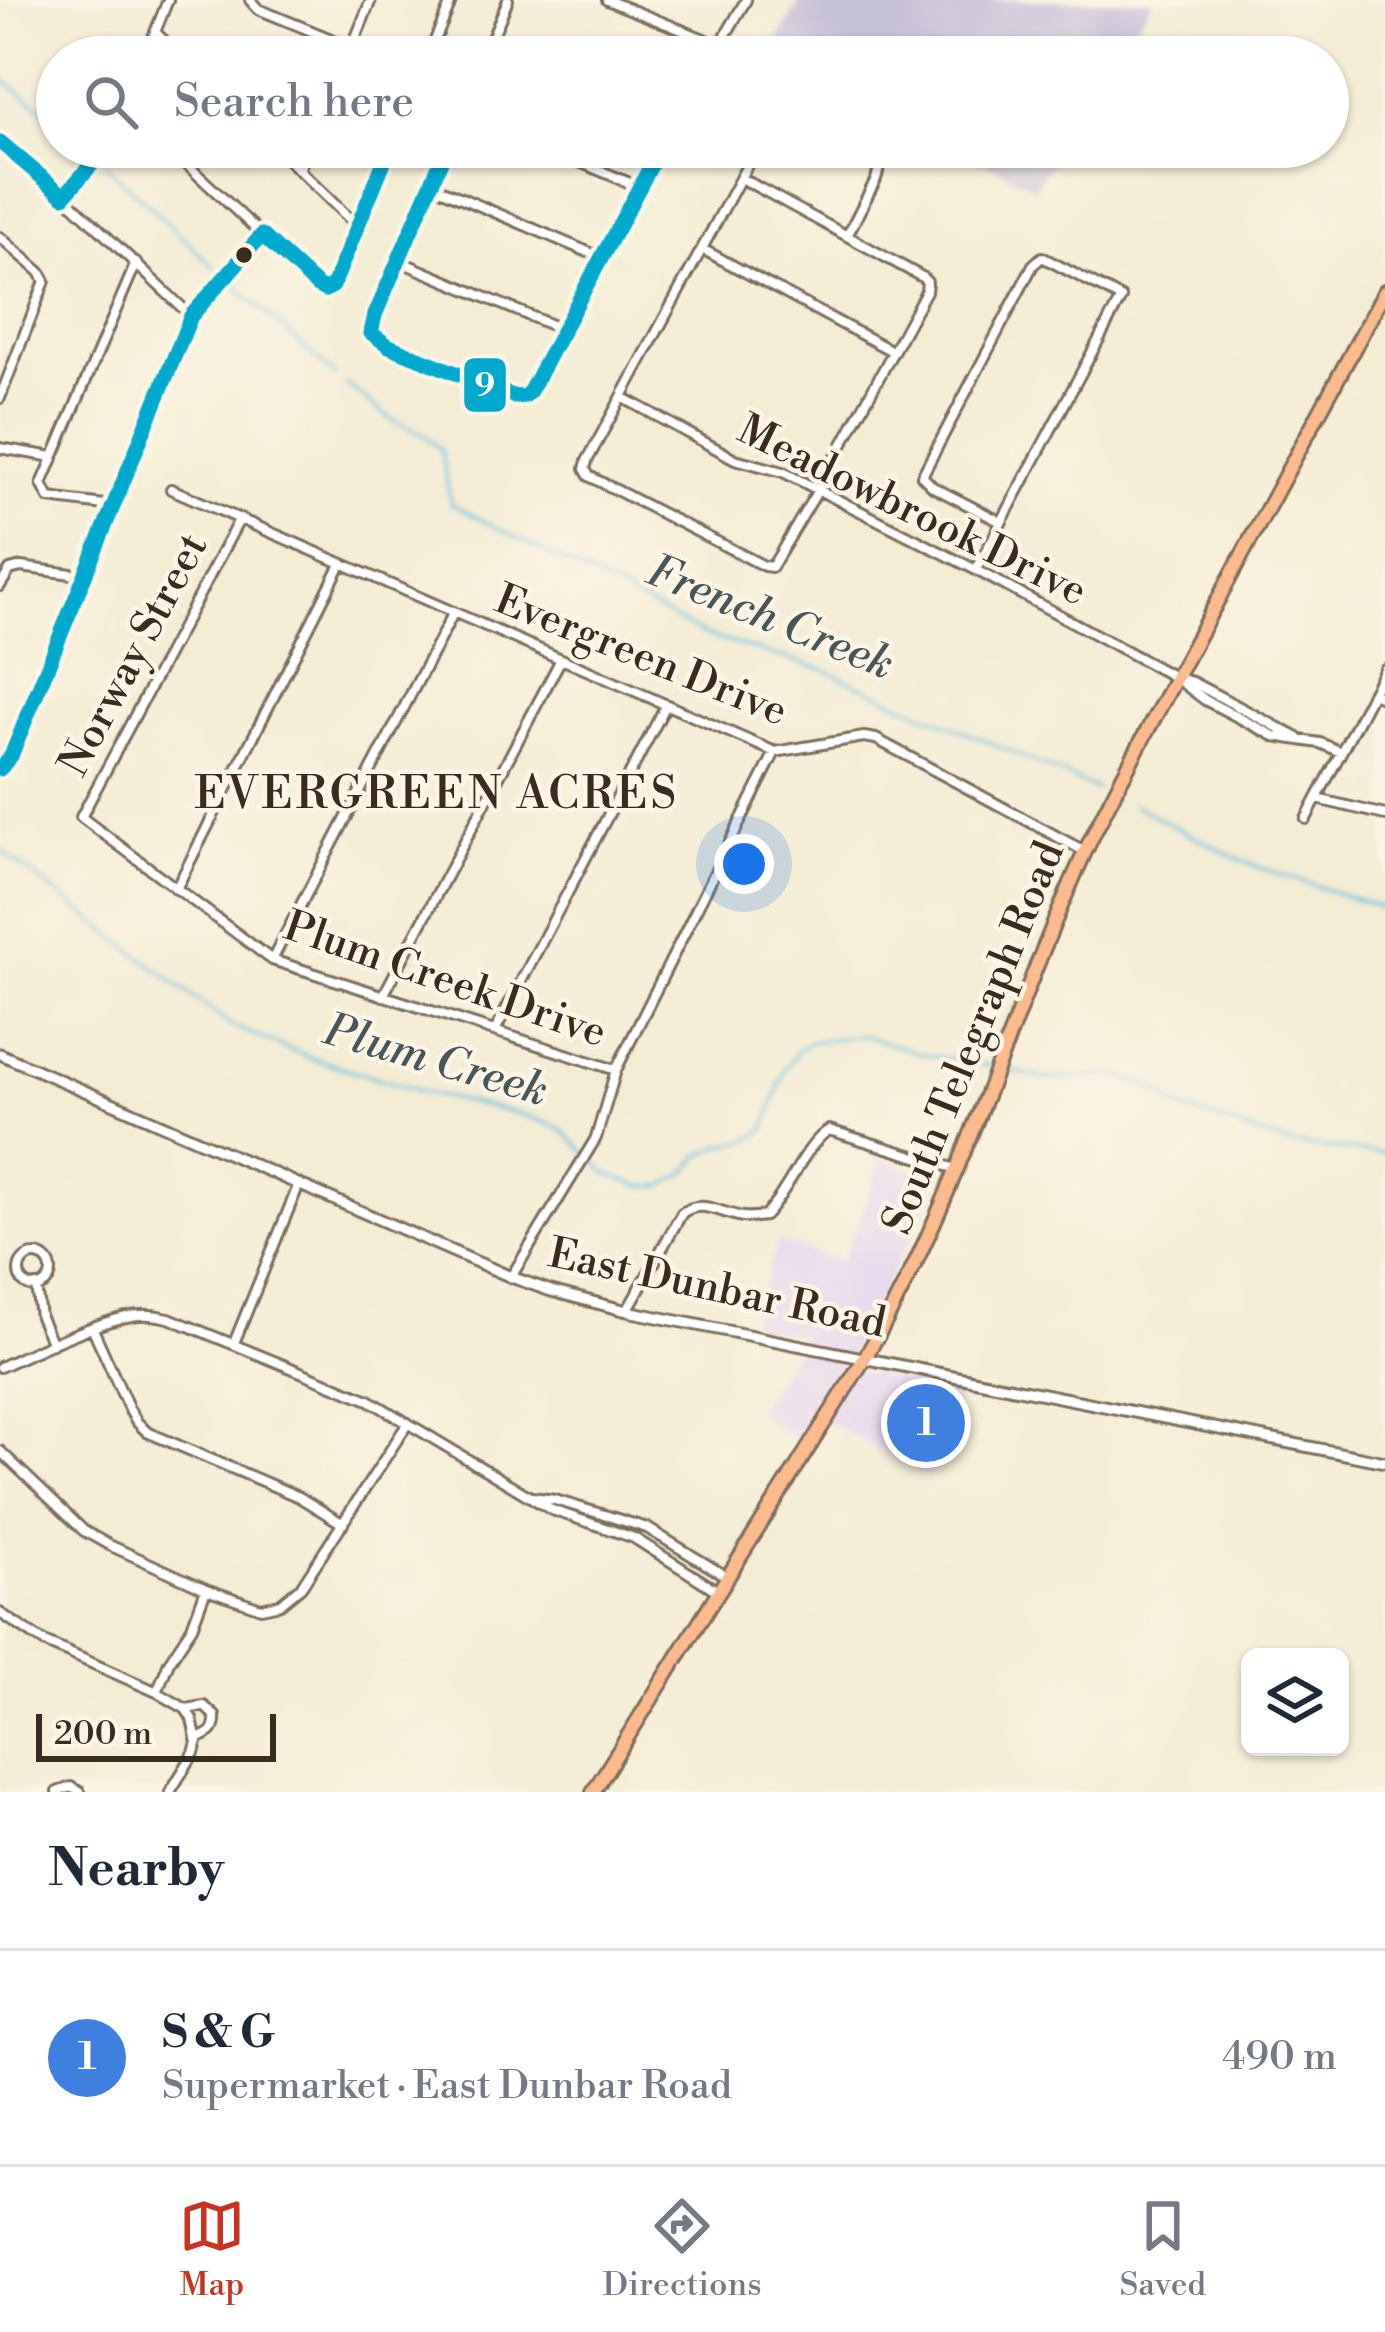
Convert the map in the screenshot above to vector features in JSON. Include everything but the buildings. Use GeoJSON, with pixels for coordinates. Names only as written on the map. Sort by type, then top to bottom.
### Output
{"type":"FeatureCollection","features":[{"type":"Feature","properties":{"kind":"main road","name":"South Telegraph Road"},"geometry":{"type":"LineString","coordinates":[[593,1792],[866,1356],[924,1248],[1085,852],[1385,291]]}},
{"type":"Feature","properties":{"kind":"street"},"geometry":{"type":"LineString","coordinates":[[153,36],[168,0]]}},
{"type":"Feature","properties":{"kind":"street"},"geometry":{"type":"LineString","coordinates":[[250,0],[258,9],[316,36]]}},
{"type":"Feature","properties":{"kind":"street"},"geometry":{"type":"LineString","coordinates":[[356,36],[371,0]]}},
{"type":"Feature","properties":{"kind":"street"},"geometry":{"type":"LineString","coordinates":[[437,36],[452,0]]}},
{"type":"Feature","properties":{"kind":"street"},"geometry":{"type":"LineString","coordinates":[[493,36],[508,0]]}},
{"type":"Feature","properties":{"kind":"street"},"geometry":{"type":"LineString","coordinates":[[608,0],[697,36]]}},
{"type":"Feature","properties":{"kind":"street"},"geometry":{"type":"LineString","coordinates":[[724,36],[746,0]]}},
{"type":"Feature","properties":{"kind":"street"},"geometry":{"type":"LineString","coordinates":[[155,32],[159,36]]}},
{"type":"Feature","properties":{"kind":"street"},"geometry":{"type":"LineString","coordinates":[[0,142],[191,316]]}},
{"type":"Feature","properties":{"kind":"street"},"geometry":{"type":"LineString","coordinates":[[64,196],[89,168]]}},
{"type":"Feature","properties":{"kind":"street"},"geometry":{"type":"LineString","coordinates":[[190,168],[325,290],[333,286],[381,168]]}},
{"type":"Feature","properties":{"kind":"street"},"geometry":{"type":"LineString","coordinates":[[439,168],[371,333],[389,346],[515,397],[525,396],[649,168]]}},
{"type":"Feature","properties":{"kind":"street"},"geometry":{"type":"LineString","coordinates":[[592,168],[638,188]]}},
{"type":"Feature","properties":{"kind":"street"},"geometry":{"type":"LineString","coordinates":[[741,178],[927,282],[818,490],[772,567],[587,473],[587,461],[746,168]]}},
{"type":"Feature","properties":{"kind":"street"},"geometry":{"type":"LineString","coordinates":[[848,234],[879,168]]}},
{"type":"Feature","properties":{"kind":"street"},"geometry":{"type":"LineString","coordinates":[[299,170],[357,226]]}},
{"type":"Feature","properties":{"kind":"street"},"geometry":{"type":"LineString","coordinates":[[431,185],[602,258]]}},
{"type":"Feature","properties":{"kind":"street"},"geometry":{"type":"LineString","coordinates":[[0,770],[86,576],[191,316],[262,235]]}},
{"type":"Feature","properties":{"kind":"street"},"geometry":{"type":"LineString","coordinates":[[0,237],[45,281],[0,398]]}},
{"type":"Feature","properties":{"kind":"street"},"geometry":{"type":"LineString","coordinates":[[704,250],[892,351]]}},
{"type":"Feature","properties":{"kind":"street"},"geometry":{"type":"LineString","coordinates":[[976,570],[1121,298],[1042,257],[1033,265],[922,476],[933,487],[1001,523]]}},
{"type":"Feature","properties":{"kind":"street"},"geometry":{"type":"LineString","coordinates":[[400,260],[561,329]]}},
{"type":"Feature","properties":{"kind":"street"},"geometry":{"type":"LineString","coordinates":[[112,506],[50,498],[41,484],[136,263]]}},
{"type":"Feature","properties":{"kind":"street","name":"Meadowbrook Drive"},"geometry":{"type":"LineString","coordinates":[[622,397],[735,459],[783,472],[976,570],[1274,736],[1341,752]]}},
{"type":"Feature","properties":{"kind":"street"},"geometry":{"type":"LineString","coordinates":[[0,448],[53,457]]}},
{"type":"Feature","properties":{"kind":"street","name":"Evergreen Drive"},"geometry":{"type":"LineString","coordinates":[[171,489],[776,752],[876,739],[1085,852]]}},
{"type":"Feature","properties":{"kind":"street","name":"Norway Street"},"geometry":{"type":"LineString","coordinates":[[81,818],[239,520]]}},
{"type":"Feature","properties":{"kind":"street"},"geometry":{"type":"LineString","coordinates":[[176,889],[341,563]]}},
{"type":"Feature","properties":{"kind":"street"},"geometry":{"type":"LineString","coordinates":[[0,586],[10,570],[21,567],[86,576]]}},
{"type":"Feature","properties":{"kind":"street"},"geometry":{"type":"LineString","coordinates":[[272,960],[454,612]]}},
{"type":"Feature","properties":{"kind":"street"},"geometry":{"type":"LineString","coordinates":[[382,996],[561,659]]}},
{"type":"Feature","properties":{"kind":"street"},"geometry":{"type":"LineString","coordinates":[[1306,819],[1385,669]]}},
{"type":"Feature","properties":{"kind":"street"},"geometry":{"type":"LineString","coordinates":[[1373,693],[1385,698]]}},
{"type":"Feature","properties":{"kind":"street"},"geometry":{"type":"LineString","coordinates":[[495,1031],[666,705]]}},
{"type":"Feature","properties":{"kind":"street"},"geometry":{"type":"LineString","coordinates":[[511,1276],[591,1148],[616,1070],[776,752]]}},
{"type":"Feature","properties":{"kind":"street"},"geometry":{"type":"LineString","coordinates":[[1316,799],[1385,815]]}},
{"type":"Feature","properties":{"kind":"street","name":"Plum Creek Drive"},"geometry":{"type":"LineString","coordinates":[[81,818],[272,960],[616,1070]]}},
{"type":"Feature","properties":{"kind":"street","name":"East Dunbar Road"},"geometry":{"type":"LineString","coordinates":[[0,1054],[551,1291],[1385,1462]]}},
{"type":"Feature","properties":{"kind":"street"},"geometry":{"type":"LineString","coordinates":[[627,1310],[682,1213],[701,1206],[741,1217],[765,1216],[785,1193],[818,1138],[829,1130],[956,1169]]}},
{"type":"Feature","properties":{"kind":"street"},"geometry":{"type":"LineString","coordinates":[[233,1343],[299,1184]]}},
{"type":"Feature","properties":{"kind":"street"},"geometry":{"type":"LineString","coordinates":[[29,1256],[44,1258],[50,1267],[49,1277],[36,1286],[22,1281],[19,1271],[29,1256]]}},
{"type":"Feature","properties":{"kind":"street"},"geometry":{"type":"LineString","coordinates":[[36,1286],[40,1317],[52,1344]]}},
{"type":"Feature","properties":{"kind":"street"},"geometry":{"type":"LineString","coordinates":[[0,1367],[127,1317],[170,1318],[369,1400],[552,1510],[634,1538],[720,1592]]}},
{"type":"Feature","properties":{"kind":"street"},"geometry":{"type":"LineString","coordinates":[[93,1329],[128,1409],[147,1432],[299,1497],[344,1524]]}},
{"type":"Feature","properties":{"kind":"street"},"geometry":{"type":"LineString","coordinates":[[0,1451],[84,1531],[206,1589],[261,1608],[280,1604],[301,1587],[408,1423]]}},
{"type":"Feature","properties":{"kind":"street"},"geometry":{"type":"LineString","coordinates":[[531,1497],[647,1528],[728,1578]]}},
{"type":"Feature","properties":{"kind":"street"},"geometry":{"type":"LineString","coordinates":[[157,1692],[169,1662],[192,1628],[206,1589]]}},
{"type":"Feature","properties":{"kind":"street"},"geometry":{"type":"LineString","coordinates":[[0,1613],[44,1642],[186,1709],[204,1706],[215,1716],[213,1730],[196,1739]]}},
{"type":"Feature","properties":{"kind":"street"},"geometry":{"type":"LineString","coordinates":[[170,1792],[194,1754],[196,1739],[186,1709]]}},
{"type":"Feature","properties":{"kind":"street"},"geometry":{"type":"LineString","coordinates":[[57,1792],[71,1787],[80,1792]]}},
{"type":"Feature","properties":{"kind":"shaded area"},"geometry":{"type":"Polygon","coordinates":[[[801,0],[1153,0],[1130,36],[779,36],[801,0]]]}},
{"type":"Feature","properties":{"kind":"shaded area"},"geometry":{"type":"Polygon","coordinates":[[[996,168],[1047,168],[1035,188],[996,168]]]}},
{"type":"Feature","properties":{"kind":"shaded area"},"geometry":{"type":"Polygon","coordinates":[[[882,1158],[939,1179],[843,1369],[960,1390],[930,1477],[817,1416],[799,1441],[755,1411],[805,1335],[750,1326],[778,1241],[842,1262],[882,1158]]]}},
{"type":"Feature","properties":{"kind":"waterway","name":"French Creek"},"geometry":{"type":"LineString","coordinates":[[0,77],[36,104]]}},
{"type":"Feature","properties":{"kind":"waterway","name":"French Creek"},"geometry":{"type":"LineString","coordinates":[[109,168],[215,268]]}},
{"type":"Feature","properties":{"kind":"waterway","name":"French Creek"},"geometry":{"type":"LineString","coordinates":[[232,283],[335,375]]}},
{"type":"Feature","properties":{"kind":"waterway","name":"French Creek"},"geometry":{"type":"LineString","coordinates":[[346,384],[441,450],[451,504],[707,636],[825,670],[1096,789]]}},
{"type":"Feature","properties":{"kind":"waterway","name":"French Creek"},"geometry":{"type":"LineString","coordinates":[[1133,805],[1249,864],[1385,909]]}},
{"type":"Feature","properties":{"kind":"waterway","name":"Plum Creek"},"geometry":{"type":"LineString","coordinates":[[0,850],[232,1026],[311,1058],[560,1128],[607,1173],[639,1186],[663,1186],[685,1174],[700,1156],[758,1135],[766,1127],[785,1069],[798,1050],[811,1042],[861,1035],[923,1054],[994,1067]]}},
{"type":"Feature","properties":{"kind":"waterway","name":"Plum Creek"},"geometry":{"type":"LineString","coordinates":[[1003,1069],[1047,1079],[1119,1075],[1150,1086],[1178,1107],[1287,1144],[1385,1154]]}},
{"type":"Feature","properties":{"kind":"transit line","name":"9"},"geometry":{"type":"LineString","coordinates":[[0,142],[64,196],[89,168]]}},
{"type":"Feature","properties":{"kind":"transit line","name":"9"},"geometry":{"type":"LineString","coordinates":[[0,769],[11,756],[191,316],[262,235],[317,286],[325,290],[333,286],[381,168]]}},
{"type":"Feature","properties":{"kind":"transit line","name":"9"},"geometry":{"type":"LineString","coordinates":[[438,168],[371,333],[389,346],[515,397],[530,391],[650,168]]}},
{"type":"Feature","properties":{"kind":"place","name":"S & G"},"geometry":{"type":"Point","coordinates":[926,1423]}},
{"type":"Feature","properties":{"kind":"district","name":"EVERGREEN ACRES"},"geometry":{"type":"Point","coordinates":[437,794]}}]}
